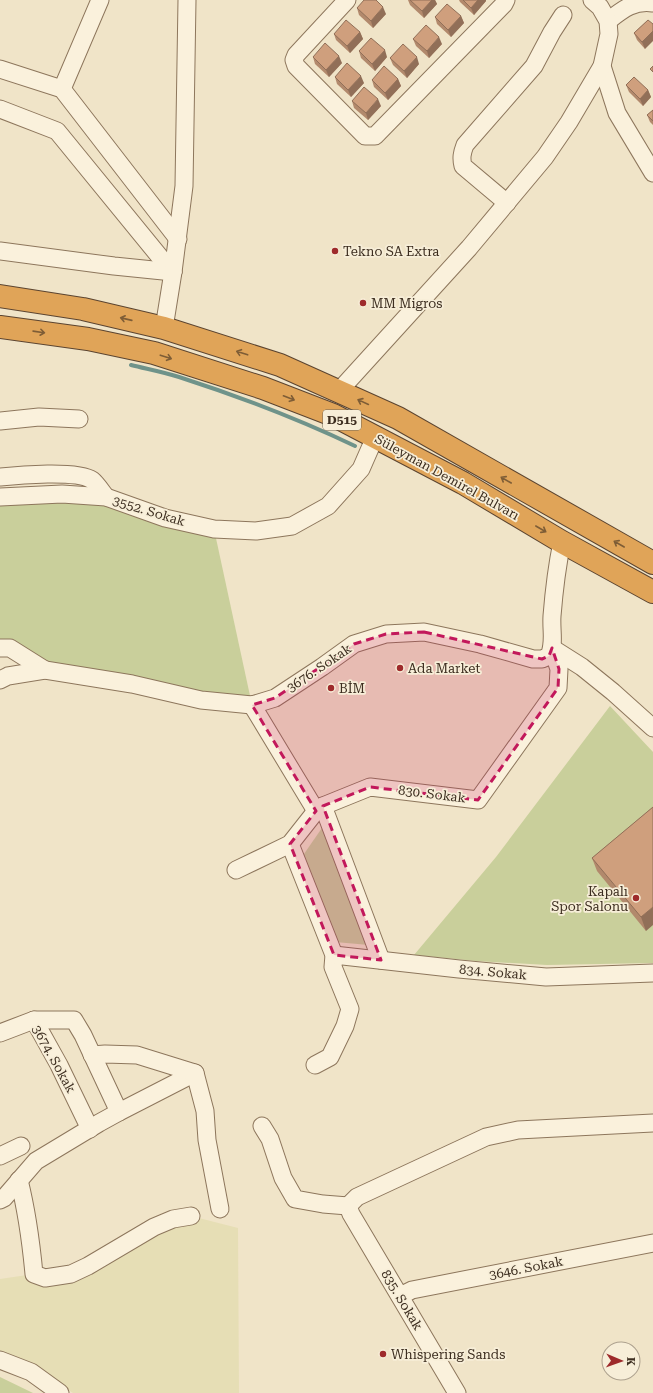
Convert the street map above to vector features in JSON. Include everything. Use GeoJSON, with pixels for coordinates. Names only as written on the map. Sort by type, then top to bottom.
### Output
{"type":"FeatureCollection","features":[{"type":"Feature","properties":{"kind":"highway","name":"Süleyman Demirel Bulvarı"},"geometry":{"type":"LineString","coordinates":[[0,296],[83,309],[164,328],[280,365],[398,418],[653,563]]}},
{"type":"Feature","properties":{"kind":"highway","name":"Süleyman Demirel Bulvarı"},"geometry":{"type":"LineString","coordinates":[[0,327],[88,340],[154,353],[263,388],[333,415],[463,483],[562,542],[653,592]]}},
{"type":"Feature","properties":{"kind":"street"},"geometry":{"type":"LineString","coordinates":[[62,90],[100,0]]}},
{"type":"Feature","properties":{"kind":"street"},"geometry":{"type":"LineString","coordinates":[[164,328],[178,239],[184,186],[187,0]]}},
{"type":"Feature","properties":{"kind":"street"},"geometry":{"type":"LineString","coordinates":[[348,0],[296,55],[295,63],[296,66],[365,136],[371,137],[375,136],[504,4],[506,0]]}},
{"type":"Feature","properties":{"kind":"street"},"geometry":{"type":"LineString","coordinates":[[339,391],[469,248],[549,151],[569,122],[602,66],[609,34],[608,21],[600,7],[592,0]]}},
{"type":"Feature","properties":{"kind":"street"},"geometry":{"type":"LineString","coordinates":[[608,21],[627,6],[644,1],[653,3]]}},
{"type":"Feature","properties":{"kind":"street"},"geometry":{"type":"LineString","coordinates":[[507,203],[464,166],[461,157],[462,151],[465,145],[534,66],[563,15]]}},
{"type":"Feature","properties":{"kind":"street"},"geometry":{"type":"LineString","coordinates":[[602,66],[618,113],[648,153],[653,174]]}},
{"type":"Feature","properties":{"kind":"street"},"geometry":{"type":"LineString","coordinates":[[0,69],[62,90],[178,239]]}},
{"type":"Feature","properties":{"kind":"street"},"geometry":{"type":"LineString","coordinates":[[0,109],[57,131],[173,272]]}},
{"type":"Feature","properties":{"kind":"street"},"geometry":{"type":"LineString","coordinates":[[0,251],[173,272]]}},
{"type":"Feature","properties":{"kind":"street"},"geometry":{"type":"LineString","coordinates":[[0,421],[39,417],[79,419]]}},
{"type":"Feature","properties":{"kind":"street","name":"3552. Sokak"},"geometry":{"type":"LineString","coordinates":[[0,497],[62,494],[106,497],[165,518],[214,529],[256,531],[292,526],[328,506],[361,470],[375,437]]}},
{"type":"Feature","properties":{"kind":"street"},"geometry":{"type":"LineString","coordinates":[[0,477],[13,475],[71,474],[92,480],[106,497]]}},
{"type":"Feature","properties":{"kind":"street"},"geometry":{"type":"LineString","coordinates":[[562,542],[552,617],[552,648],[582,667],[613,692],[653,728]]}},
{"type":"Feature","properties":{"kind":"street","name":"3676. Sokak"},"geometry":{"type":"LineString","coordinates":[[0,680],[8,676],[45,670],[132,684],[201,700],[252,705],[275,698],[354,644],[386,634],[424,632],[480,644],[533,659],[542,659],[549,656],[552,648]]}},
{"type":"Feature","properties":{"kind":"street"},"geometry":{"type":"LineString","coordinates":[[0,648],[10,648],[45,670]]}},
{"type":"Feature","properties":{"kind":"street","name":"830. Sokak"},"geometry":{"type":"LineString","coordinates":[[236,870],[290,844],[319,809],[370,787],[478,800],[558,688],[559,669],[552,648]]}},
{"type":"Feature","properties":{"kind":"street"},"geometry":{"type":"LineString","coordinates":[[20,674],[22,655]]}},
{"type":"Feature","properties":{"kind":"street"},"geometry":{"type":"LineString","coordinates":[[252,705],[319,809],[381,960]]}},
{"type":"Feature","properties":{"kind":"street"},"geometry":{"type":"LineString","coordinates":[[290,844],[334,955],[333,966],[350,1009],[345,1026],[330,1057],[315,1065]]}},
{"type":"Feature","properties":{"kind":"street","name":"834. Sokak"},"geometry":{"type":"LineString","coordinates":[[334,955],[546,977],[653,973]]}},
{"type":"Feature","properties":{"kind":"street"},"geometry":{"type":"LineString","coordinates":[[34,1020],[74,1020],[83,1035],[119,1112]]}},
{"type":"Feature","properties":{"kind":"street","name":"3674. Sokak"},"geometry":{"type":"LineString","coordinates":[[0,1033],[34,1020],[59,1065],[90,1129]]}},
{"type":"Feature","properties":{"kind":"street"},"geometry":{"type":"LineString","coordinates":[[92,1055],[137,1055],[195,1073]]}},
{"type":"Feature","properties":{"kind":"street"},"geometry":{"type":"LineString","coordinates":[[0,1200],[36,1161],[90,1129],[99,1122],[195,1073]]}},
{"type":"Feature","properties":{"kind":"street"},"geometry":{"type":"LineString","coordinates":[[195,1073],[205,1111],[207,1140],[220,1209]]}},
{"type":"Feature","properties":{"kind":"street"},"geometry":{"type":"LineString","coordinates":[[262,1126],[270,1139],[284,1178],[295,1199],[323,1204],[348,1206],[357,1197],[486,1137],[518,1130],[653,1123]]}},
{"type":"Feature","properties":{"kind":"street"},"geometry":{"type":"LineString","coordinates":[[0,1156],[21,1146]]}},
{"type":"Feature","properties":{"kind":"street"},"geometry":{"type":"LineString","coordinates":[[19,1180],[30,1232],[34,1274],[46,1278],[71,1274],[88,1266],[154,1227],[173,1219],[191,1216]]}},
{"type":"Feature","properties":{"kind":"street","name":"835. Sokak"},"geometry":{"type":"LineString","coordinates":[[348,1206],[350,1214],[457,1393]]}},
{"type":"Feature","properties":{"kind":"street","name":"3646. Sokak"},"geometry":{"type":"LineString","coordinates":[[400,1296],[412,1290],[653,1243]]}},
{"type":"Feature","properties":{"kind":"street"},"geometry":{"type":"LineString","coordinates":[[0,1360],[31,1372],[60,1393]]}},
{"type":"Feature","properties":{"kind":"highlighted area"},"geometry":{"type":"Polygon","coordinates":[[[424,632],[542,659],[549,656],[552,648],[559,669],[558,688],[478,800],[370,787],[323,806],[381,960],[334,955],[290,844],[316,811],[252,705],[275,698],[354,644],[386,634],[424,632]]]}},
{"type":"Feature","properties":{"kind":"shaded area"},"geometry":{"type":"Polygon","coordinates":[[[191,1216],[238,1228],[239,1393],[73,1393],[26,1361],[0,1351],[0,1279],[34,1274],[46,1278],[191,1216]]]}},
{"type":"Feature","properties":{"kind":"green space"},"geometry":{"type":"Polygon","coordinates":[[[62,494],[214,529],[252,705],[45,670],[0,648],[0,497],[62,494]]]}},
{"type":"Feature","properties":{"kind":"green space"},"geometry":{"type":"Polygon","coordinates":[[[610,706],[653,752],[653,963],[547,965],[476,961],[414,955],[496,857],[610,706]]]}},
{"type":"Feature","properties":{"kind":"green space"},"geometry":{"type":"Polygon","coordinates":[[[324,825],[369,945],[335,942],[303,862],[304,854],[324,825]]]}},
{"type":"Feature","properties":{"kind":"green space"},"geometry":{"type":"Polygon","coordinates":[[[0,1377],[33,1393],[0,1393],[0,1377]]]}},
{"type":"Feature","properties":{"kind":"building"},"geometry":{"type":"Polygon","coordinates":[[[364,0],[376,0],[383,7],[371,21],[357,8],[364,0]]]}},
{"type":"Feature","properties":{"kind":"building"},"geometry":{"type":"Polygon","coordinates":[[[410,0],[432,0],[422,11],[410,0]]]}},
{"type":"Feature","properties":{"kind":"building"},"geometry":{"type":"Polygon","coordinates":[[[463,0],[478,0],[471,8],[463,0]]]}},
{"type":"Feature","properties":{"kind":"building"},"geometry":{"type":"Polygon","coordinates":[[[447,4],[461,16],[448,30],[435,17],[447,4]]]}},
{"type":"Feature","properties":{"kind":"building"},"geometry":{"type":"Polygon","coordinates":[[[346,20],[360,32],[347,46],[334,34],[346,20]]]}},
{"type":"Feature","properties":{"kind":"building"},"geometry":{"type":"Polygon","coordinates":[[[648,20],[653,24],[653,31],[642,42],[634,33],[648,20]]]}},
{"type":"Feature","properties":{"kind":"building"},"geometry":{"type":"Polygon","coordinates":[[[426,25],[439,37],[427,51],[413,39],[426,25]]]}},
{"type":"Feature","properties":{"kind":"building"},"geometry":{"type":"Polygon","coordinates":[[[371,38],[385,50],[372,64],[359,51],[371,38]]]}},
{"type":"Feature","properties":{"kind":"building"},"geometry":{"type":"Polygon","coordinates":[[[325,43],[339,56],[326,70],[313,57],[325,43]]]}},
{"type":"Feature","properties":{"kind":"building"},"geometry":{"type":"Polygon","coordinates":[[[403,44],[417,57],[404,71],[390,58],[403,44]]]}},
{"type":"Feature","properties":{"kind":"building"},"geometry":{"type":"Polygon","coordinates":[[[347,63],[361,76],[348,90],[335,77],[347,63]]]}},
{"type":"Feature","properties":{"kind":"building"},"geometry":{"type":"Polygon","coordinates":[[[384,66],[398,79],[385,93],[372,80],[384,66]]]}},
{"type":"Feature","properties":{"kind":"building"},"geometry":{"type":"Polygon","coordinates":[[[634,77],[648,90],[640,99],[626,85],[634,77]]]}},
{"type":"Feature","properties":{"kind":"building"},"geometry":{"type":"Polygon","coordinates":[[[364,87],[378,99],[366,113],[352,101],[364,87]]]}},
{"type":"Feature","properties":{"kind":"building"},"geometry":{"type":"Polygon","coordinates":[[[653,110],[653,121],[647,115],[653,110]]]}},
{"type":"Feature","properties":{"kind":"building","name":"Kapalı Spor Salonu"},"geometry":{"type":"Polygon","coordinates":[[[653,807],[653,907],[641,917],[592,858],[653,807]]]}},
{"type":"Feature","properties":{"kind":"waterway"},"geometry":{"type":"LineString","coordinates":[[131,365],[173,375],[268,408],[355,446]]}},
{"type":"Feature","properties":{"kind":"place","name":"Tekno SA Extra"},"geometry":{"type":"Point","coordinates":[335,251]}},
{"type":"Feature","properties":{"kind":"place","name":"MM Migros"},"geometry":{"type":"Point","coordinates":[363,303]}},
{"type":"Feature","properties":{"kind":"place","name":"Ada Market"},"geometry":{"type":"Point","coordinates":[400,668]}},
{"type":"Feature","properties":{"kind":"place","name":"BİM"},"geometry":{"type":"Point","coordinates":[331,688]}},
{"type":"Feature","properties":{"kind":"place","name":"Kapalı Spor Salonu"},"geometry":{"type":"Point","coordinates":[636,898]}},
{"type":"Feature","properties":{"kind":"place","name":"Whispering Sands"},"geometry":{"type":"Point","coordinates":[383,1354]}}]}
